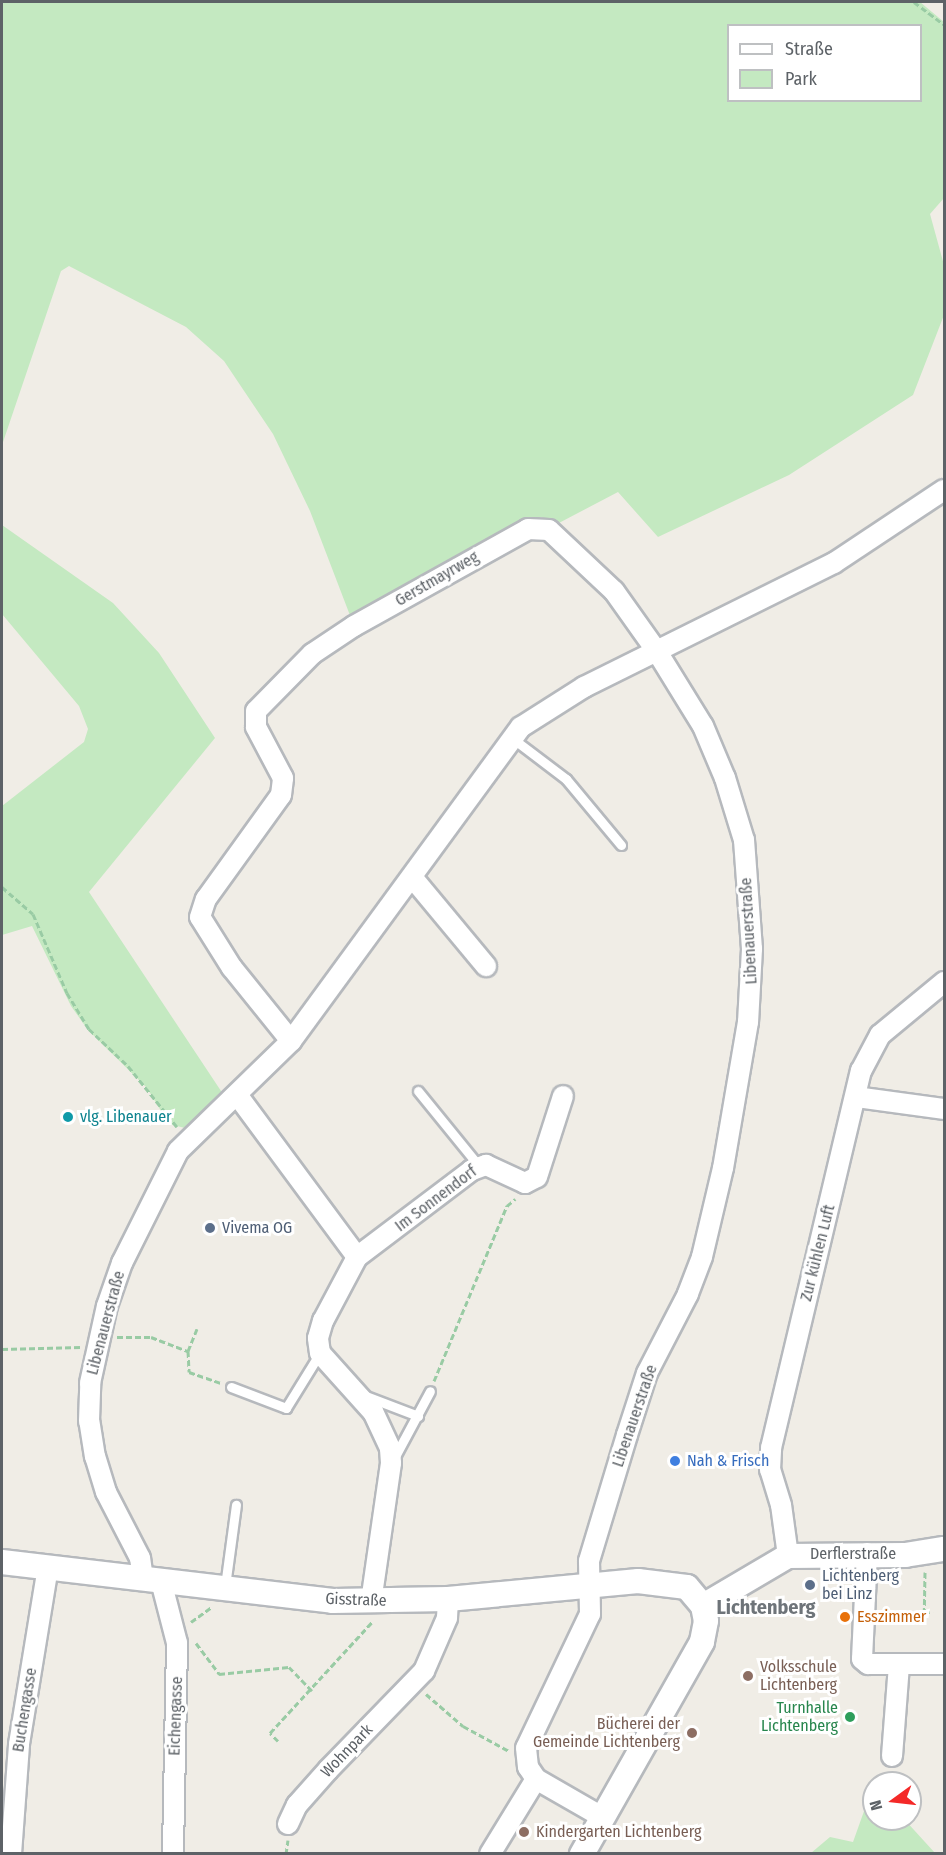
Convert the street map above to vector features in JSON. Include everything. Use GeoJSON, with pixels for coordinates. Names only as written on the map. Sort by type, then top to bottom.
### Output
{"type":"FeatureCollection","features":[{"type":"Feature","properties":{"kind":"street"},"geometry":{"type":"LineString","coordinates":[[656,650],[834,563],[945,490]]}},
{"type":"Feature","properties":{"kind":"street","name":"Gerstmayrweg"},"geometry":{"type":"LineString","coordinates":[[291,1041],[232,968],[200,917],[206,899],[281,795],[283,778],[256,727],[255,711],[270,693],[312,654],[354,626],[528,529],[549,530],[571,548],[614,591],[656,650]]}},
{"type":"Feature","properties":{"kind":"street","name":"Libenauerstraße"},"geometry":{"type":"LineString","coordinates":[[152,1580],[104,1487],[92,1442],[89,1390],[99,1340],[131,1242],[170,1162],[186,1142],[238,1096],[291,1041],[521,727],[566,697],[656,650],[703,726],[725,778],[744,840],[752,987],[723,1168],[702,1257],[688,1294],[647,1373],[592,1548],[590,1614],[528,1740],[526,1754]]}},
{"type":"Feature","properties":{"kind":"street"},"geometry":{"type":"LineString","coordinates":[[412,877],[486,966]]}},
{"type":"Feature","properties":{"kind":"street","name":"Zur kühlen Luft"},"geometry":{"type":"LineString","coordinates":[[788,1556],[781,1505],[770,1470],[771,1448],[866,1057],[880,1035],[945,982]]}},
{"type":"Feature","properties":{"kind":"street"},"geometry":{"type":"LineString","coordinates":[[238,1096],[357,1257]]}},
{"type":"Feature","properties":{"kind":"street"},"geometry":{"type":"LineString","coordinates":[[525,1183],[532,1182],[540,1172],[562,1096]]}},
{"type":"Feature","properties":{"kind":"street"},"geometry":{"type":"LineString","coordinates":[[856,1097],[945,1109]]}},
{"type":"Feature","properties":{"kind":"street","name":"Im Sonnendorf"},"geometry":{"type":"LineString","coordinates":[[320,1353],[318,1338],[323,1321],[357,1257],[479,1166],[491,1166],[525,1183]]}},
{"type":"Feature","properties":{"kind":"street"},"geometry":{"type":"LineString","coordinates":[[320,1353],[381,1423],[391,1462],[375,1602]]}},
{"type":"Feature","properties":{"kind":"street","name":"Derflerstraße"},"geometry":{"type":"LineString","coordinates":[[703,1606],[788,1556],[867,1553],[905,1555],[945,1549]]}},
{"type":"Feature","properties":{"kind":"street"},"geometry":{"type":"LineString","coordinates":[[867,1553],[862,1659],[868,1664],[945,1664]]}},
{"type":"Feature","properties":{"kind":"street","name":"Gisstraße"},"geometry":{"type":"LineString","coordinates":[[2,1562],[221,1588],[375,1602],[448,1599],[590,1584],[675,1583],[696,1594],[703,1606]]}},
{"type":"Feature","properties":{"kind":"street","name":"Buchengasse"},"geometry":{"type":"LineString","coordinates":[[10,1854],[19,1744],[48,1567]]}},
{"type":"Feature","properties":{"kind":"street","name":"Eichengasse"},"geometry":{"type":"LineString","coordinates":[[152,1580],[177,1643],[173,1854]]}},
{"type":"Feature","properties":{"kind":"street","name":"Wohnpark"},"geometry":{"type":"LineString","coordinates":[[288,1824],[297,1805],[328,1770],[424,1671],[443,1628],[448,1599]]}},
{"type":"Feature","properties":{"kind":"street"},"geometry":{"type":"LineString","coordinates":[[582,1854],[702,1642],[703,1606]]}},
{"type":"Feature","properties":{"kind":"street"},"geometry":{"type":"LineString","coordinates":[[892,1756],[899,1664]]}},
{"type":"Feature","properties":{"kind":"street"},"geometry":{"type":"LineString","coordinates":[[526,1754],[536,1779],[602,1817]]}},
{"type":"Feature","properties":{"kind":"street"},"geometry":{"type":"LineString","coordinates":[[490,1854],[536,1779]]}},
{"type":"Feature","properties":{"kind":"lane"},"geometry":{"type":"LineString","coordinates":[[512,738],[566,779],[621,844]]}},
{"type":"Feature","properties":{"kind":"lane"},"geometry":{"type":"LineString","coordinates":[[418,1091],[479,1166]]}},
{"type":"Feature","properties":{"kind":"lane","name":"Im Sonnendorf"},"geometry":{"type":"LineString","coordinates":[[231,1387],[286,1408],[320,1353]]}},
{"type":"Feature","properties":{"kind":"lane"},"geometry":{"type":"LineString","coordinates":[[391,1462],[430,1391]]}},
{"type":"Feature","properties":{"kind":"lane"},"geometry":{"type":"LineString","coordinates":[[358,1395],[418,1416]]}},
{"type":"Feature","properties":{"kind":"lane"},"geometry":{"type":"LineString","coordinates":[[221,1588],[236,1505]]}},
{"type":"Feature","properties":{"kind":"path"},"geometry":{"type":"LineString","coordinates":[[914,2],[945,26]]}},
{"type":"Feature","properties":{"kind":"path"},"geometry":{"type":"LineString","coordinates":[[2,887],[33,915],[67,993],[89,1029],[138,1077],[186,1142]]}},
{"type":"Feature","properties":{"kind":"path"},"geometry":{"type":"LineString","coordinates":[[430,1391],[507,1206],[525,1183]]}},
{"type":"Feature","properties":{"kind":"path"},"geometry":{"type":"LineString","coordinates":[[197,1329],[188,1351],[189,1372],[231,1387]]}},
{"type":"Feature","properties":{"kind":"path"},"geometry":{"type":"LineString","coordinates":[[2,1349],[150,1337],[188,1351]]}},
{"type":"Feature","properties":{"kind":"path"},"geometry":{"type":"LineString","coordinates":[[925,1572],[924,1611],[933,1613]]}},
{"type":"Feature","properties":{"kind":"path"},"geometry":{"type":"LineString","coordinates":[[188,1630],[194,1617],[214,1604],[221,1588]]}},
{"type":"Feature","properties":{"kind":"path"},"geometry":{"type":"LineString","coordinates":[[278,1741],[270,1734],[377,1617],[375,1602]]}},
{"type":"Feature","properties":{"kind":"path"},"geometry":{"type":"LineString","coordinates":[[192,1638],[216,1673],[289,1667],[312,1690]]}},
{"type":"Feature","properties":{"kind":"path"},"geometry":{"type":"LineString","coordinates":[[413,1683],[463,1726],[512,1752],[526,1754]]}},
{"type":"Feature","properties":{"kind":"green space"},"geometry":{"type":"Polygon","coordinates":[[[2,2],[920,2],[944,22],[944,198],[930,214],[944,265],[944,315],[913,395],[789,475],[658,537],[618,492],[557,524],[541,517],[531,521],[351,618],[310,511],[273,434],[224,361],[186,327],[69,266],[61,271],[2,445],[2,2]]]}},
{"type":"Feature","properties":{"kind":"green space"},"geometry":{"type":"Polygon","coordinates":[[[2,525],[113,603],[159,653],[215,738],[89,892],[225,1097],[185,1128],[169,1124],[147,1088],[88,1030],[71,1006],[32,926],[2,935],[2,806],[84,742],[88,729],[79,706],[2,614],[2,525]]]}},
{"type":"Feature","properties":{"kind":"green space"},"geometry":{"type":"Polygon","coordinates":[[[862,1817],[862,1831],[915,1831],[935,1853],[811,1853],[830,1837],[853,1842],[862,1817]]]}},
{"type":"Feature","properties":{"kind":"place","name":"vlg. Libenauer"},"geometry":{"type":"Point","coordinates":[68,1117]}},
{"type":"Feature","properties":{"kind":"place","name":"Vivema OG"},"geometry":{"type":"Point","coordinates":[210,1228]}},
{"type":"Feature","properties":{"kind":"place","name":"Nah & Frisch"},"geometry":{"type":"Point","coordinates":[675,1461]}},
{"type":"Feature","properties":{"kind":"place","name":"Lichtenberg bei Linz"},"geometry":{"type":"Point","coordinates":[810,1585]}},
{"type":"Feature","properties":{"kind":"place","name":"Esszimmer"},"geometry":{"type":"Point","coordinates":[845,1617]}},
{"type":"Feature","properties":{"kind":"place","name":"Volksschule Lichtenberg"},"geometry":{"type":"Point","coordinates":[748,1676]}},
{"type":"Feature","properties":{"kind":"place","name":"Turnhalle Lichtenberg"},"geometry":{"type":"Point","coordinates":[850,1717]}},
{"type":"Feature","properties":{"kind":"place","name":"Bücherei der Gemeinde Lichtenberg"},"geometry":{"type":"Point","coordinates":[692,1733]}},
{"type":"Feature","properties":{"kind":"place","name":"Kindergarten Lichtenberg"},"geometry":{"type":"Point","coordinates":[524,1832]}},
{"type":"Feature","properties":{"kind":"district","name":"Lichtenberg"},"geometry":{"type":"Point","coordinates":[766,1607]}}]}
